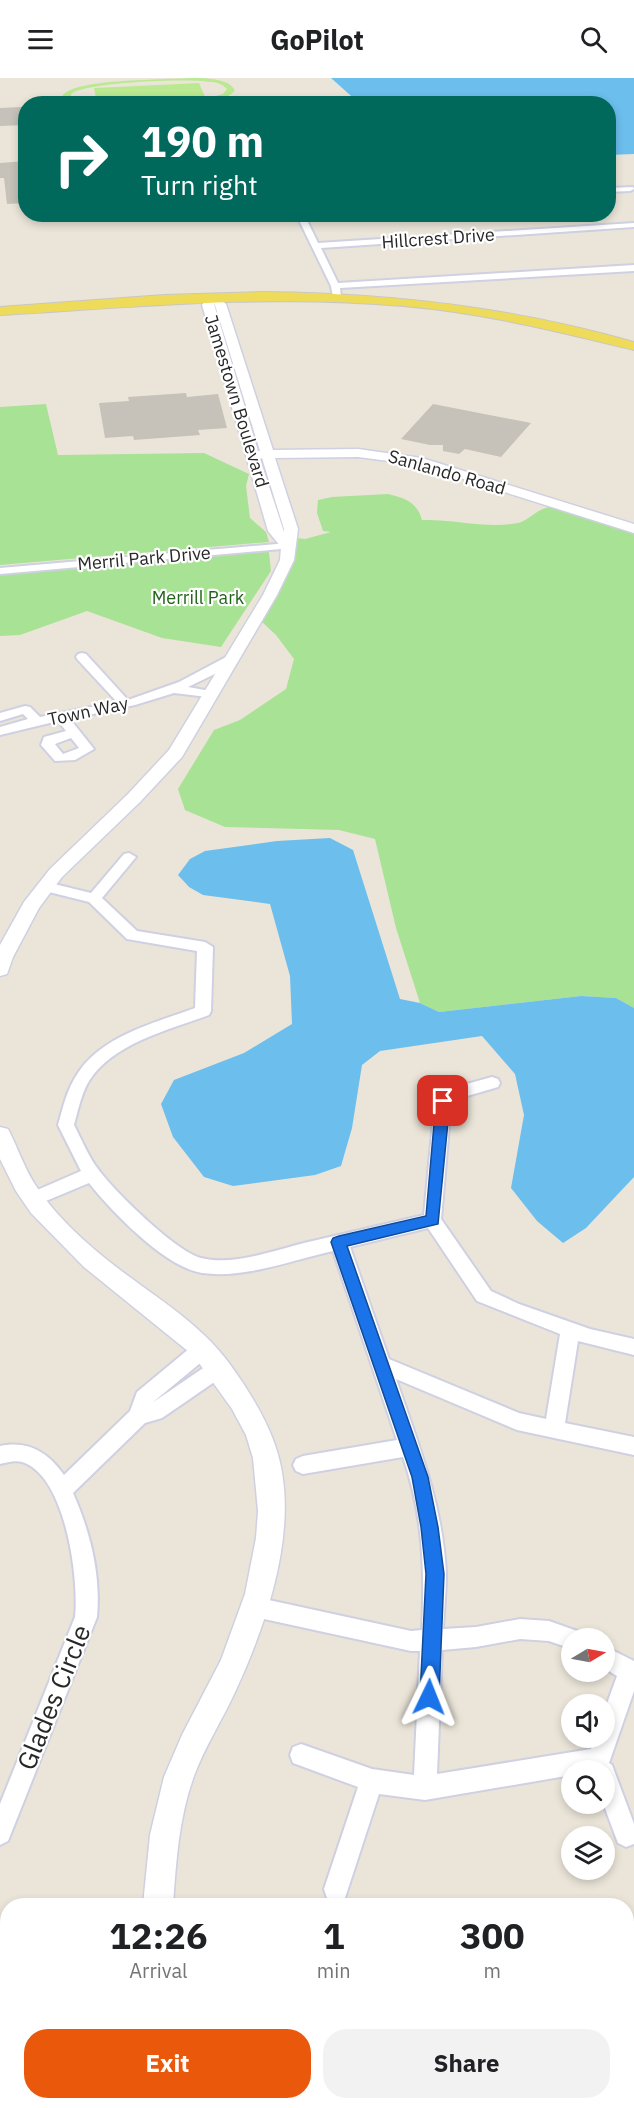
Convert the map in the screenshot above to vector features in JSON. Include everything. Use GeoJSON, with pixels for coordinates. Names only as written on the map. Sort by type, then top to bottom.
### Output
{"type":"FeatureCollection","features":[{"type":"Feature","properties":{"kind":"main road"},"geometry":{"type":"LineString","coordinates":[[0,312],[213,297],[336,292],[507,316],[563,327],[634,346]]}},
{"type":"Feature","properties":{"kind":"street"},"geometry":{"type":"LineString","coordinates":[[616,189],[633,188]]}},
{"type":"Feature","properties":{"kind":"street"},"geometry":{"type":"LineString","coordinates":[[304,222],[336,292],[497,277],[634,268]]}},
{"type":"Feature","properties":{"kind":"street","name":"Hillcrest Drive"},"geometry":{"type":"LineString","coordinates":[[315,246],[634,225]]}},
{"type":"Feature","properties":{"kind":"street"},"geometry":{"type":"LineString","coordinates":[[394,301],[393,290],[398,287],[471,282],[497,277]]}},
{"type":"Feature","properties":{"kind":"street","name":"Jamestown Boulevard"},"geometry":{"type":"LineString","coordinates":[[213,297],[208,305],[260,455],[275,531],[288,546]]}},
{"type":"Feature","properties":{"kind":"street","name":"Sanlando Road"},"geometry":{"type":"LineString","coordinates":[[260,455],[338,450],[393,456],[422,462],[634,529]]}},
{"type":"Feature","properties":{"kind":"street"},"geometry":{"type":"LineString","coordinates":[[0,969],[3,957],[31,906],[56,873],[134,798],[176,753],[270,595],[287,560],[288,546]]}},
{"type":"Feature","properties":{"kind":"street","name":"Merril Park Drive"},"geometry":{"type":"LineString","coordinates":[[0,571],[288,546]]}},
{"type":"Feature","properties":{"kind":"street"},"geometry":{"type":"LineString","coordinates":[[82,657],[125,704]]}},
{"type":"Feature","properties":{"kind":"street","name":"Town Way"},"geometry":{"type":"LineString","coordinates":[[0,731],[125,704],[175,689],[213,671],[232,658]]}},
{"type":"Feature","properties":{"kind":"street","name":"Town Way"},"geometry":{"type":"LineString","coordinates":[[175,689],[212,695]]}},
{"type":"Feature","properties":{"kind":"street"},"geometry":{"type":"LineString","coordinates":[[0,717],[25,710],[32,714],[36,722]]}},
{"type":"Feature","properties":{"kind":"street"},"geometry":{"type":"LineString","coordinates":[[62,717],[87,750],[70,757],[60,758],[48,745],[52,738],[74,733]]}},
{"type":"Feature","properties":{"kind":"street"},"geometry":{"type":"LineString","coordinates":[[94,898],[129,857]]}},
{"type":"Feature","properties":{"kind":"street"},"geometry":{"type":"LineString","coordinates":[[46,887],[94,898],[132,935],[205,947],[203,1011],[124,1041],[88,1070],[74,1099],[66,1125],[92,1174],[175,1253],[193,1263],[222,1267],[246,1264],[432,1220]]}},
{"type":"Feature","properties":{"kind":"street"},"geometry":{"type":"LineString","coordinates":[[492,1083],[451,1094],[443,1101],[432,1220],[484,1296],[512,1310],[589,1338],[633,1344]]}},
{"type":"Feature","properties":{"kind":"street"},"geometry":{"type":"LineString","coordinates":[[0,1135],[34,1199],[58,1228],[100,1268],[211,1359],[248,1413],[266,1458],[271,1505],[265,1561],[255,1607],[231,1670],[203,1722],[174,1791],[161,1855],[158,1898]]}},
{"type":"Feature","properties":{"kind":"street"},"geometry":{"type":"LineString","coordinates":[[34,1199],[92,1174]]}},
{"type":"Feature","properties":{"kind":"street"},"geometry":{"type":"LineString","coordinates":[[339,1242],[420,1477],[430,1527],[435,1574],[425,1788]]}},
{"type":"Feature","properties":{"kind":"street"},"geometry":{"type":"LineString","coordinates":[[554,1428],[570,1330]]}},
{"type":"Feature","properties":{"kind":"street"},"geometry":{"type":"LineString","coordinates":[[63,1489],[139,1416],[155,1412],[211,1359]]}},
{"type":"Feature","properties":{"kind":"street"},"geometry":{"type":"LineString","coordinates":[[380,1364],[517,1420],[634,1446]]}},
{"type":"Feature","properties":{"kind":"street"},"geometry":{"type":"LineString","coordinates":[[303,1465],[410,1447]]}},
{"type":"Feature","properties":{"kind":"street","name":"Glades Circle"},"geometry":{"type":"LineString","coordinates":[[0,1455],[19,1451],[38,1459],[52,1471],[63,1489],[80,1544],[87,1588],[86,1617],[0,1833]]}},
{"type":"Feature","properties":{"kind":"street"},"geometry":{"type":"LineString","coordinates":[[255,1607],[411,1641],[476,1637],[520,1629],[561,1636]]}},
{"type":"Feature","properties":{"kind":"street"},"geometry":{"type":"LineString","coordinates":[[604,1760],[632,1672],[615,1662]]}},
{"type":"Feature","properties":{"kind":"street"},"geometry":{"type":"LineString","coordinates":[[301,1755],[372,1781],[425,1788],[561,1772]]}},
{"type":"Feature","properties":{"kind":"street"},"geometry":{"type":"LineString","coordinates":[[336,1889],[372,1781]]}},
{"type":"Feature","properties":{"kind":"street"},"geometry":{"type":"LineString","coordinates":[[615,1804],[626,1835]]}},
{"type":"Feature","properties":{"kind":"green space"},"geometry":{"type":"Polygon","coordinates":[[[209,79],[227,83],[235,90],[228,96],[215,96],[223,94],[227,89],[213,82],[160,81],[96,86],[80,90],[71,94],[71,96],[63,96],[82,86],[142,80],[209,79]]]}},
{"type":"Feature","properties":{"kind":"green space"},"geometry":{"type":"Polygon","coordinates":[[[199,83],[205,96],[96,96],[94,88],[199,83]]]}},
{"type":"Feature","properties":{"kind":"green space"},"geometry":{"type":"Polygon","coordinates":[[[46,404],[58,455],[204,453],[249,474],[246,486],[250,518],[266,532],[269,542],[0,565],[0,407],[46,404]]]}},
{"type":"Feature","properties":{"kind":"green space"},"geometry":{"type":"Polygon","coordinates":[[[388,494],[400,497],[414,505],[422,520],[506,525],[518,523],[551,507],[578,513],[634,532],[634,1008],[616,998],[581,996],[439,1012],[420,1003],[396,928],[375,839],[339,830],[225,827],[185,810],[178,789],[214,730],[240,720],[286,689],[294,659],[276,635],[261,621],[296,547],[296,538],[305,539],[331,532],[323,531],[317,513],[318,500],[388,494]]]}},
{"type":"Feature","properties":{"kind":"green space","name":"Merrill Park"},"geometry":{"type":"Polygon","coordinates":[[[268,544],[271,571],[221,647],[162,638],[87,611],[20,635],[0,636],[0,567],[268,544]]]}},
{"type":"Feature","properties":{"kind":"water"},"geometry":{"type":"Polygon","coordinates":[[[331,78],[634,78],[634,154],[616,155],[616,96],[351,96],[331,78]]]}},
{"type":"Feature","properties":{"kind":"water"},"geometry":{"type":"Polygon","coordinates":[[[330,838],[353,850],[400,999],[420,1003],[439,1012],[581,996],[616,998],[634,1008],[634,1177],[586,1228],[563,1243],[537,1221],[511,1188],[524,1115],[515,1074],[482,1036],[380,1051],[362,1065],[352,1128],[341,1166],[315,1175],[233,1186],[204,1177],[173,1137],[161,1104],[174,1080],[244,1053],[292,1024],[290,976],[270,904],[203,895],[189,887],[178,875],[190,859],[205,851],[277,841],[330,838]]]}},
{"type":"Feature","properties":{"kind":"building"},"geometry":{"type":"Polygon","coordinates":[[[18,107],[18,125],[0,126],[0,108],[18,107]]]}},
{"type":"Feature","properties":{"kind":"building"},"geometry":{"type":"Polygon","coordinates":[[[18,162],[18,203],[7,204],[4,178],[0,178],[0,163],[18,162]]]}},
{"type":"Feature","properties":{"kind":"building"},"geometry":{"type":"Polygon","coordinates":[[[186,393],[187,397],[218,394],[227,428],[198,430],[200,435],[134,440],[133,436],[105,438],[99,403],[129,401],[128,397],[186,393]]]}},
{"type":"Feature","properties":{"kind":"building"},"geometry":{"type":"Polygon","coordinates":[[[433,404],[531,423],[501,457],[465,449],[459,454],[443,451],[443,445],[430,445],[401,439],[433,404]]]}},
{"type":"Feature","properties":{"kind":"route"},"geometry":{"type":"LineString","coordinates":[[429,1697],[435,1574],[430,1527],[420,1477],[339,1242],[432,1220],[443,1101]]}}]}
